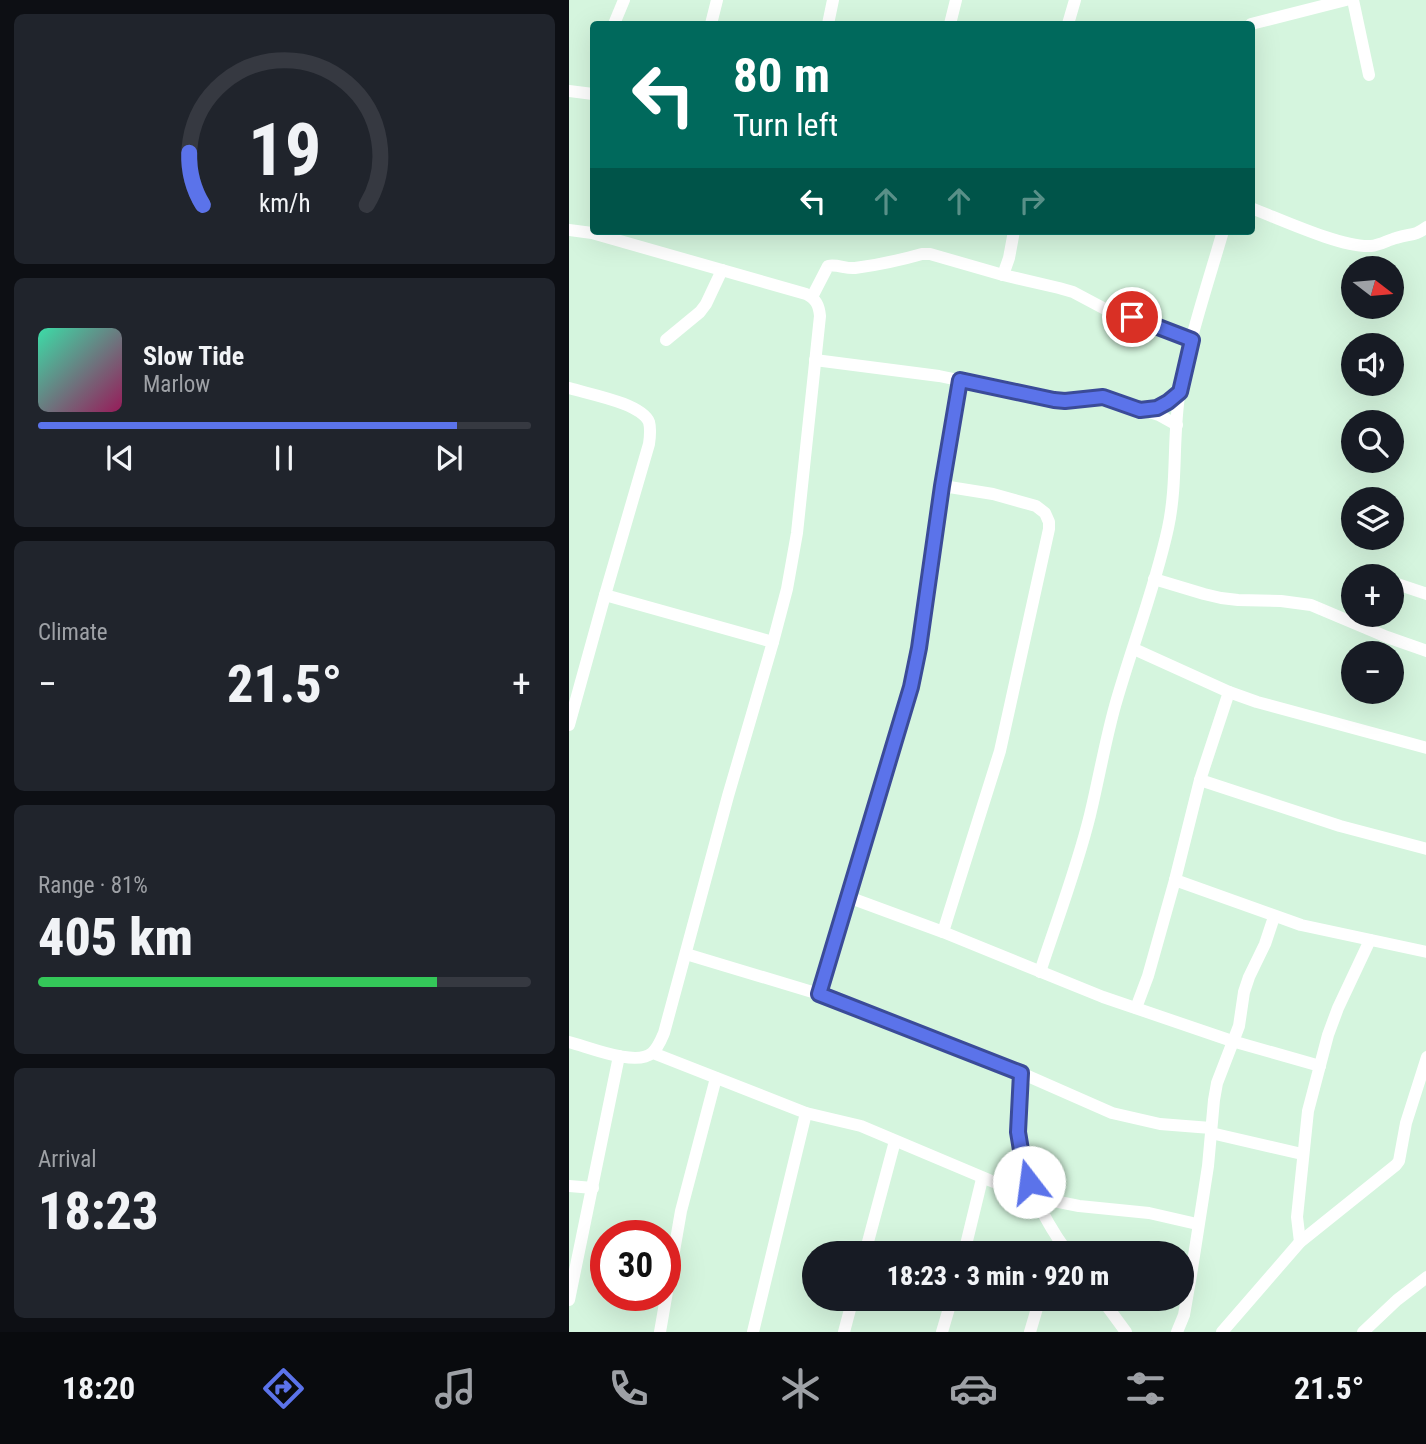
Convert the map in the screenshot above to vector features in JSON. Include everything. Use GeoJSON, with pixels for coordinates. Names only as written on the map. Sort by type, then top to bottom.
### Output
{"type":"FeatureCollection","features":[{"type":"Feature","properties":{"kind":"street"},"geometry":{"type":"LineString","coordinates":[[615,21],[624,0]]}},
{"type":"Feature","properties":{"kind":"street"},"geometry":{"type":"LineString","coordinates":[[712,21],[717,0]]}},
{"type":"Feature","properties":{"kind":"street"},"geometry":{"type":"LineString","coordinates":[[829,21],[833,0]]}},
{"type":"Feature","properties":{"kind":"street"},"geometry":{"type":"LineString","coordinates":[[951,21],[956,0]]}},
{"type":"Feature","properties":{"kind":"street"},"geometry":{"type":"LineString","coordinates":[[1069,21],[1075,0]]}},
{"type":"Feature","properties":{"kind":"street"},"geometry":{"type":"LineString","coordinates":[[1255,23],[1329,2],[1346,0]]}},
{"type":"Feature","properties":{"kind":"street"},"geometry":{"type":"LineString","coordinates":[[1353,0],[1369,75]]}},
{"type":"Feature","properties":{"kind":"street"},"geometry":{"type":"LineString","coordinates":[[569,91],[590,94]]}},
{"type":"Feature","properties":{"kind":"street"},"geometry":{"type":"LineString","coordinates":[[1255,209],[1340,241],[1361,245],[1371,246],[1418,233],[1426,227]]}},
{"type":"Feature","properties":{"kind":"street"},"geometry":{"type":"LineString","coordinates":[[569,230],[590,228]]}},
{"type":"Feature","properties":{"kind":"street"},"geometry":{"type":"LineString","coordinates":[[569,1042],[632,1059],[644,1058],[653,1053],[664,1033],[787,589],[795,543],[820,308],[812,297],[614,235]]}},
{"type":"Feature","properties":{"kind":"street"},"geometry":{"type":"LineString","coordinates":[[1003,275],[1013,235]]}},
{"type":"Feature","properties":{"kind":"street"},"geometry":{"type":"LineString","coordinates":[[1040,972],[1081,848],[1109,729],[1168,528],[1180,392],[1222,235]]}},
{"type":"Feature","properties":{"kind":"street"},"geometry":{"type":"LineString","coordinates":[[812,297],[828,266],[833,264],[858,267],[930,254],[1066,290],[1105,309],[1192,340]]}},
{"type":"Feature","properties":{"kind":"street"},"geometry":{"type":"LineString","coordinates":[[666,340],[700,312],[722,270]]}},
{"type":"Feature","properties":{"kind":"street"},"geometry":{"type":"LineString","coordinates":[[815,360],[960,380],[1054,400],[1103,397],[1159,415],[1177,425]]}},
{"type":"Feature","properties":{"kind":"street"},"geometry":{"type":"LineString","coordinates":[[819,994],[911,687],[960,380]]}},
{"type":"Feature","properties":{"kind":"street"},"geometry":{"type":"LineString","coordinates":[[569,388],[632,407],[642,413],[648,422],[650,433],[569,725]]}},
{"type":"Feature","properties":{"kind":"street"},"geometry":{"type":"LineString","coordinates":[[1140,410],[1157,408],[1180,392]]}},
{"type":"Feature","properties":{"kind":"street"},"geometry":{"type":"LineString","coordinates":[[942,486],[993,494],[1036,506],[1046,513],[1049,522],[1000,751],[943,932]]}},
{"type":"Feature","properties":{"kind":"street"},"geometry":{"type":"LineString","coordinates":[[1154,579],[1221,598],[1311,605],[1426,651]]}},
{"type":"Feature","properties":{"kind":"street"},"geometry":{"type":"LineString","coordinates":[[1404,586],[1426,594]]}},
{"type":"Feature","properties":{"kind":"street"},"geometry":{"type":"LineString","coordinates":[[605,595],[773,642]]}},
{"type":"Feature","properties":{"kind":"street"},"geometry":{"type":"LineString","coordinates":[[1134,649],[1229,692],[1426,748]]}},
{"type":"Feature","properties":{"kind":"street"},"geometry":{"type":"LineString","coordinates":[[1136,1008],[1148,976],[1175,880],[1200,780],[1229,692]]}},
{"type":"Feature","properties":{"kind":"street"},"geometry":{"type":"LineString","coordinates":[[1200,780],[1340,826],[1426,849]]}},
{"type":"Feature","properties":{"kind":"street"},"geometry":{"type":"LineString","coordinates":[[1175,880],[1274,917],[1321,930],[1426,952]]}},
{"type":"Feature","properties":{"kind":"street"},"geometry":{"type":"LineString","coordinates":[[848,897],[943,932],[1078,988],[1232,1041],[1320,1066]]}},
{"type":"Feature","properties":{"kind":"street"},"geometry":{"type":"LineString","coordinates":[[1177,1332],[1184,1315],[1208,1166],[1217,1083],[1239,1026],[1244,992],[1274,917]]}},
{"type":"Feature","properties":{"kind":"street"},"geometry":{"type":"LineString","coordinates":[[1300,1242],[1297,1217],[1308,1111],[1338,1007],[1370,940]]}},
{"type":"Feature","properties":{"kind":"street"},"geometry":{"type":"LineString","coordinates":[[686,954],[819,994],[1021,1073],[1111,1113],[1160,1124],[1211,1131],[1302,1154]]}},
{"type":"Feature","properties":{"kind":"street"},"geometry":{"type":"LineString","coordinates":[[653,1053],[806,1113],[861,1126],[983,1179],[1034,1196],[1079,1206],[1149,1213],[1197,1224]]}},
{"type":"Feature","properties":{"kind":"street"},"geometry":{"type":"LineString","coordinates":[[569,1300],[619,1056]]}},
{"type":"Feature","properties":{"kind":"street"},"geometry":{"type":"LineString","coordinates":[[1222,1332],[1300,1242],[1399,1161],[1406,1122],[1426,1057]]}},
{"type":"Feature","properties":{"kind":"street"},"geometry":{"type":"LineString","coordinates":[[1021,1073],[1018,1132],[1021,1150],[1034,1196],[1057,1241]]}},
{"type":"Feature","properties":{"kind":"street"},"geometry":{"type":"LineString","coordinates":[[659,1332],[681,1211],[716,1078]]}},
{"type":"Feature","properties":{"kind":"street"},"geometry":{"type":"LineString","coordinates":[[753,1332],[806,1113]]}},
{"type":"Feature","properties":{"kind":"street"},"geometry":{"type":"LineString","coordinates":[[868,1241],[895,1141]]}},
{"type":"Feature","properties":{"kind":"street"},"geometry":{"type":"LineString","coordinates":[[967,1241],[983,1179]]}},
{"type":"Feature","properties":{"kind":"street"},"geometry":{"type":"LineString","coordinates":[[569,1186],[592,1188]]}},
{"type":"Feature","properties":{"kind":"street"},"geometry":{"type":"LineString","coordinates":[[1363,1332],[1426,1277]]}},
{"type":"Feature","properties":{"kind":"street"},"geometry":{"type":"LineString","coordinates":[[844,1332],[850,1311]]}},
{"type":"Feature","properties":{"kind":"street"},"geometry":{"type":"LineString","coordinates":[[942,1332],[948,1311]]}},
{"type":"Feature","properties":{"kind":"street"},"geometry":{"type":"LineString","coordinates":[[1030,1332],[1036,1311]]}},
{"type":"Feature","properties":{"kind":"street"},"geometry":{"type":"LineString","coordinates":[[1111,1311],[1126,1332]]}},
{"type":"Feature","properties":{"kind":"route"},"geometry":{"type":"LineString","coordinates":[[1029,1182],[1018,1132],[1021,1073],[819,994],[911,687],[960,380],[1054,400],[1076,401],[1103,397],[1140,410],[1157,408],[1180,392],[1192,340],[1132,317]]}}]}
